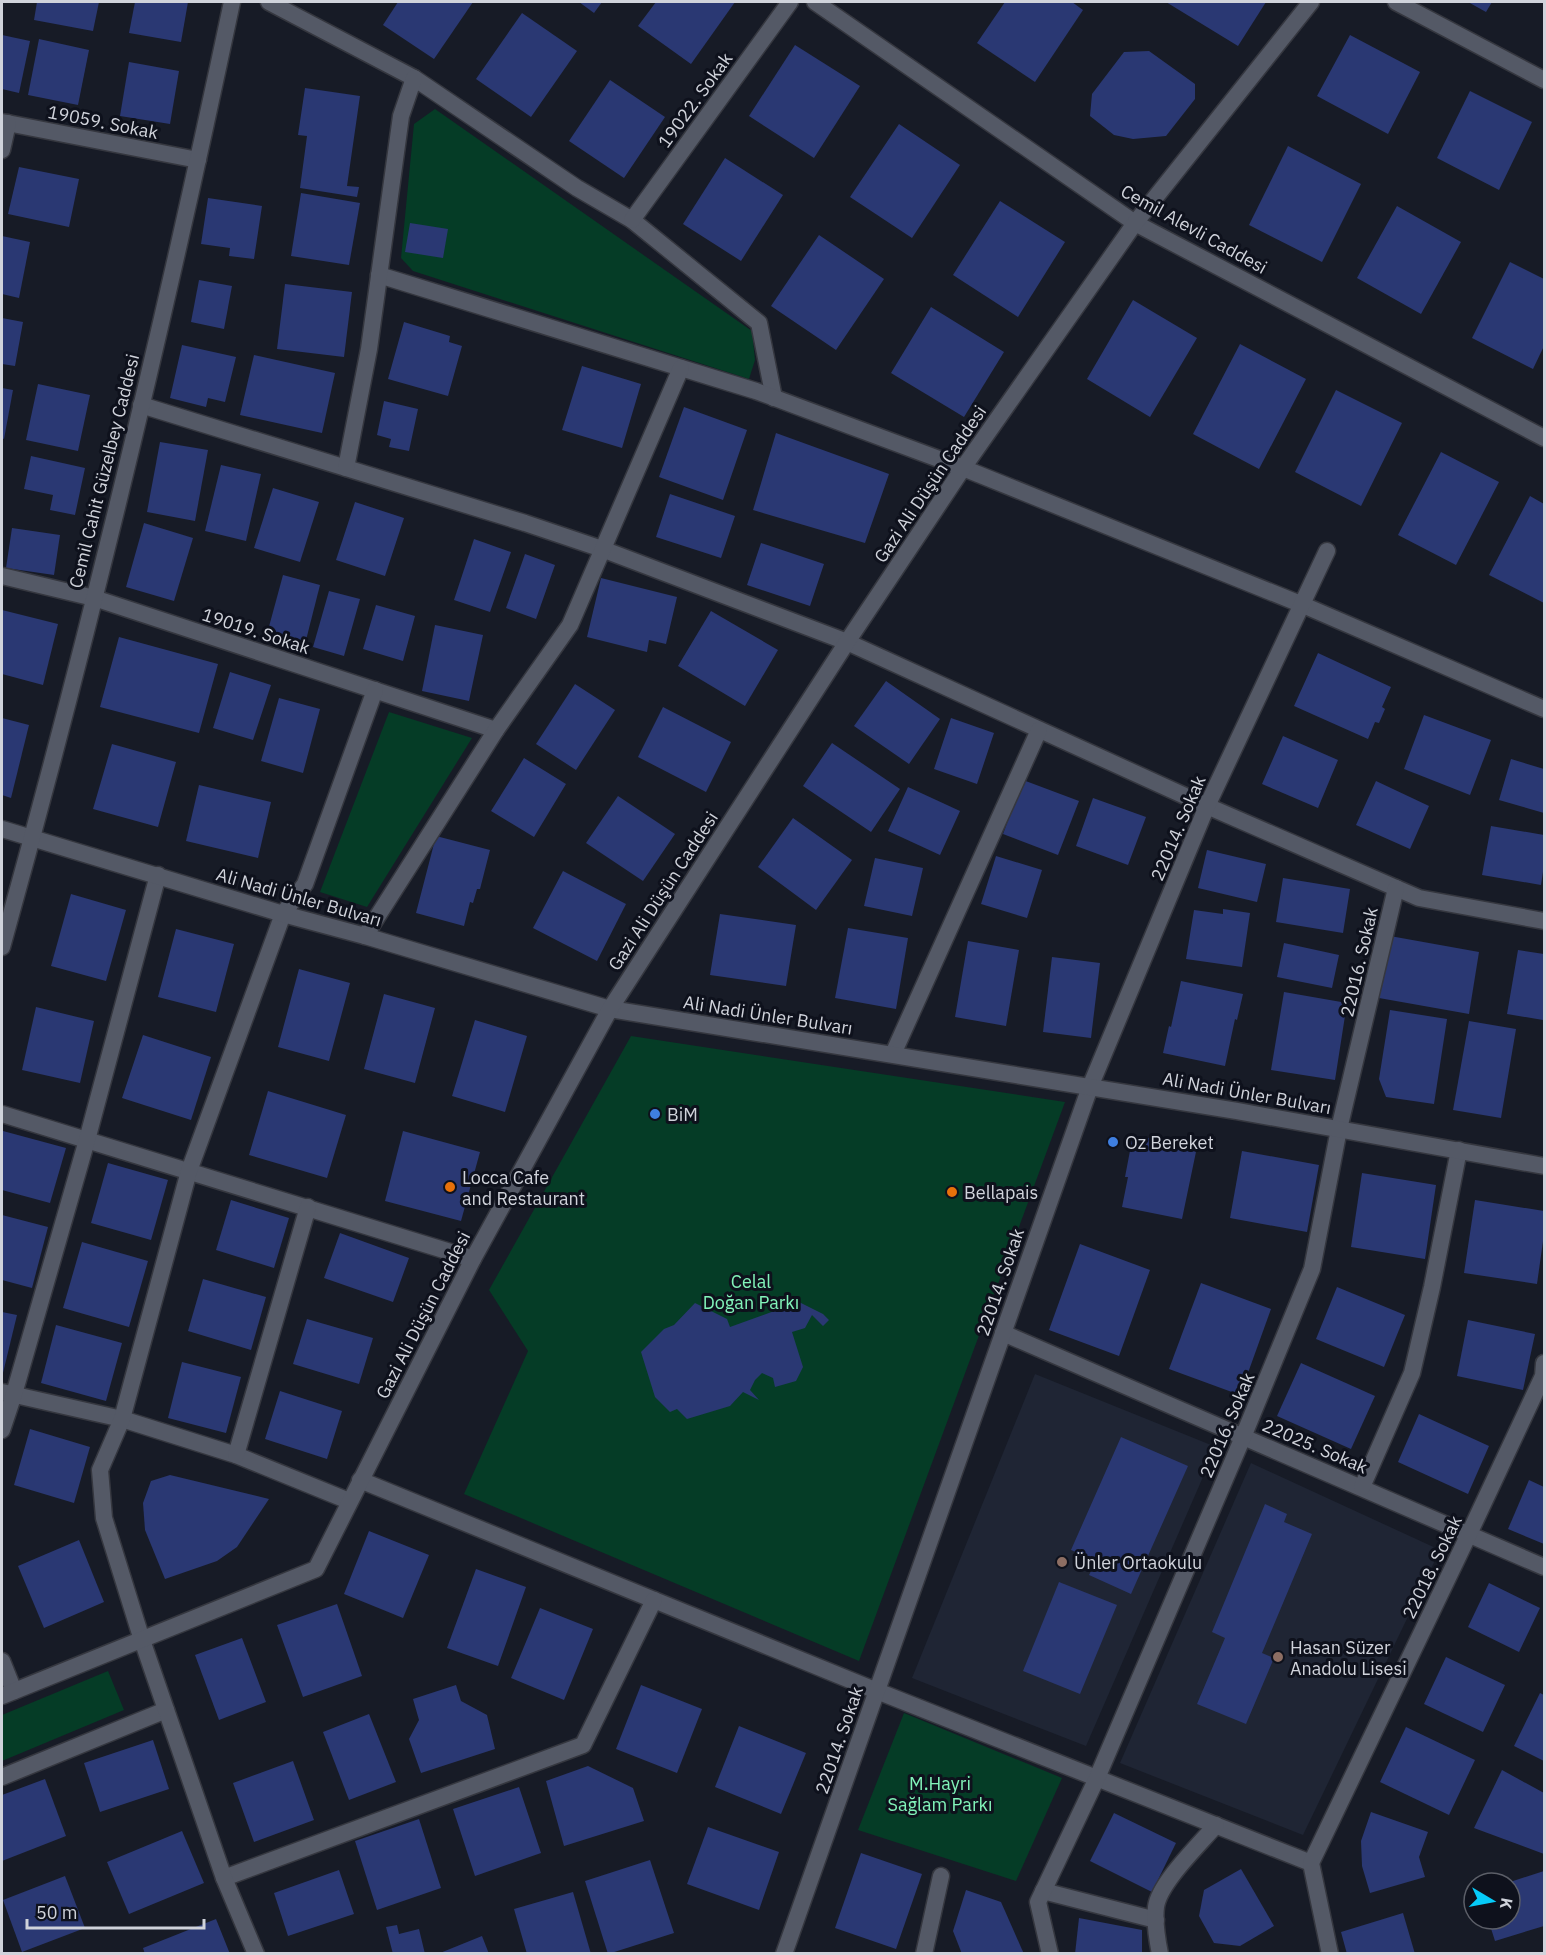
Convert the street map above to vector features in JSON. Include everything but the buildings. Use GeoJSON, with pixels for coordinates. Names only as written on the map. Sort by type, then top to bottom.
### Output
{"type":"FeatureCollection","features":[{"type":"Feature","properties":{"kind":"street","name":"Cemil Cahit Güzelbey Caddesi"},"geometry":{"type":"LineString","coordinates":[[2,947],[94,598],[141,405],[232,2]]}},
{"type":"Feature","properties":{"kind":"street"},"geometry":{"type":"LineString","coordinates":[[269,2],[414,78],[577,188],[632,220],[759,323],[774,398]]}},
{"type":"Feature","properties":{"kind":"street","name":"19022. Sokak"},"geometry":{"type":"LineString","coordinates":[[632,220],[790,2]]}},
{"type":"Feature","properties":{"kind":"street","name":"Cemil Alevli Caddesi"},"geometry":{"type":"LineString","coordinates":[[815,2],[1135,223],[1545,438]]}},
{"type":"Feature","properties":{"kind":"street","name":"Gazi Ali Düşün Caddesi"},"geometry":{"type":"LineString","coordinates":[[8,1694],[316,1569],[473,1259],[610,1009],[963,468],[1135,223],[1311,2]]}},
{"type":"Feature","properties":{"kind":"street"},"geometry":{"type":"LineString","coordinates":[[1396,2],[1545,80]]}},
{"type":"Feature","properties":{"kind":"street"},"geometry":{"type":"LineString","coordinates":[[346,468],[369,349],[401,116],[414,78]]}},
{"type":"Feature","properties":{"kind":"street","name":"19059. Sokak"},"geometry":{"type":"LineString","coordinates":[[5,123],[198,160]]}},
{"type":"Feature","properties":{"kind":"street"},"geometry":{"type":"LineString","coordinates":[[2,150],[5,123]]}},
{"type":"Feature","properties":{"kind":"street"},"geometry":{"type":"LineString","coordinates":[[379,275],[774,398],[963,468],[1303,605],[1545,709]]}},
{"type":"Feature","properties":{"kind":"street"},"geometry":{"type":"LineString","coordinates":[[365,936],[496,730],[570,625],[681,368]]}},
{"type":"Feature","properties":{"kind":"street"},"geometry":{"type":"LineString","coordinates":[[141,405],[602,549],[848,642],[1207,806],[1419,898],[1545,921]]}},
{"type":"Feature","properties":{"kind":"street","name":"22014. Sokak"},"geometry":{"type":"LineString","coordinates":[[784,1953],[1090,1087],[1207,806],[1327,551]]}},
{"type":"Feature","properties":{"kind":"street","name":"19019. Sokak"},"geometry":{"type":"LineString","coordinates":[[2,576],[94,598],[496,730]]}},
{"type":"Feature","properties":{"kind":"street"},"geometry":{"type":"LineString","coordinates":[[256,1953],[224,1878],[142,1640],[104,1518],[100,1470],[122,1419],[189,1171],[283,914],[305,884],[375,690]]}},
{"type":"Feature","properties":{"kind":"street"},"geometry":{"type":"LineString","coordinates":[[893,1054],[1039,730]]}},
{"type":"Feature","properties":{"kind":"street","name":"Ali Nadi Ünler Bulvarı"},"geometry":{"type":"LineString","coordinates":[[2,829],[610,1009],[1090,1087],[1545,1166]]}},
{"type":"Feature","properties":{"kind":"street"},"geometry":{"type":"LineString","coordinates":[[2,1430],[8,1393],[87,1140],[158,875]]}},
{"type":"Feature","properties":{"kind":"street","name":"22016. Sokak"},"geometry":{"type":"LineString","coordinates":[[1050,1953],[1038,1902],[1097,1778],[1243,1437],[1312,1269],[1339,1129],[1396,888]]}},
{"type":"Feature","properties":{"kind":"street"},"geometry":{"type":"LineString","coordinates":[[2,1114],[473,1259]]}},
{"type":"Feature","properties":{"kind":"street"},"geometry":{"type":"LineString","coordinates":[[1362,1487],[1412,1373],[1432,1287],[1459,1150]]}},
{"type":"Feature","properties":{"kind":"street"},"geometry":{"type":"LineString","coordinates":[[236,1455],[308,1208]]}},
{"type":"Feature","properties":{"kind":"street","name":"22025. Sokak"},"geometry":{"type":"LineString","coordinates":[[1003,1333],[1545,1567]]}},
{"type":"Feature","properties":{"kind":"street","name":"22018. Sokak"},"geometry":{"type":"LineString","coordinates":[[1311,1863],[1469,1534],[1543,1376],[1545,1364]]}},
{"type":"Feature","properties":{"kind":"street"},"geometry":{"type":"LineString","coordinates":[[8,1393],[122,1419],[236,1455],[349,1501]]}},
{"type":"Feature","properties":{"kind":"street"},"geometry":{"type":"LineString","coordinates":[[360,1480],[877,1691],[1311,1863],[1330,1953]]}},
{"type":"Feature","properties":{"kind":"street"},"geometry":{"type":"LineString","coordinates":[[224,1878],[583,1745],[654,1600]]}},
{"type":"Feature","properties":{"kind":"street"},"geometry":{"type":"LineString","coordinates":[[2,1661],[8,1694]]}},
{"type":"Feature","properties":{"kind":"street"},"geometry":{"type":"LineString","coordinates":[[2,1777],[166,1710]]}},
{"type":"Feature","properties":{"kind":"street"},"geometry":{"type":"LineString","coordinates":[[1160,1953],[1156,1906],[1170,1879],[1216,1825]]}},
{"type":"Feature","properties":{"kind":"street"},"geometry":{"type":"LineString","coordinates":[[924,1953],[941,1876]]}},
{"type":"Feature","properties":{"kind":"street"},"geometry":{"type":"LineString","coordinates":[[1043,1891],[1156,1920]]}},
{"type":"Feature","properties":{"kind":"shaded area","name":"Ünler Ortaokulu"},"geometry":{"type":"Polygon","coordinates":[[[1035,1374],[1216,1447],[1086,1746],[912,1678],[1035,1374]]]}},
{"type":"Feature","properties":{"kind":"shaded area","name":"Hasan Süzer Anadolu Lisesi"},"geometry":{"type":"Polygon","coordinates":[[[1251,1463],[1440,1550],[1303,1835],[1120,1763],[1251,1463]]]}},
{"type":"Feature","properties":{"kind":"green space"},"geometry":{"type":"Polygon","coordinates":[[[435,109],[752,331],[755,360],[749,379],[413,271],[401,258],[414,124],[435,109]]]}},
{"type":"Feature","properties":{"kind":"green space"},"geometry":{"type":"Polygon","coordinates":[[[389,712],[472,738],[367,907],[320,892],[389,712]]]}},
{"type":"Feature","properties":{"kind":"green space","name":"Celal Doğan Parkı"},"geometry":{"type":"Polygon","coordinates":[[[631,1036],[1065,1102],[859,1661],[464,1494],[528,1351],[489,1290],[631,1036]]]}},
{"type":"Feature","properties":{"kind":"green space"},"geometry":{"type":"Polygon","coordinates":[[[108,1671],[124,1710],[2,1761],[2,1715],[108,1671]]]}},
{"type":"Feature","properties":{"kind":"green space","name":"M.Hayri Sağlam Parkı"},"geometry":{"type":"Polygon","coordinates":[[[904,1713],[1062,1778],[1016,1881],[858,1830],[904,1713]]]}},
{"type":"Feature","properties":{"kind":"place","name":"BiM"},"geometry":{"type":"Point","coordinates":[655,1114]}},
{"type":"Feature","properties":{"kind":"place","name":"Oz Bereket"},"geometry":{"type":"Point","coordinates":[1113,1142]}},
{"type":"Feature","properties":{"kind":"place","name":"Locca Cafe and Restaurant"},"geometry":{"type":"Point","coordinates":[450,1187]}},
{"type":"Feature","properties":{"kind":"place","name":"Bellapais"},"geometry":{"type":"Point","coordinates":[952,1192]}},
{"type":"Feature","properties":{"kind":"place","name":"Ünler Ortaokulu"},"geometry":{"type":"Point","coordinates":[1062,1562]}},
{"type":"Feature","properties":{"kind":"place","name":"Hasan Süzer Anadolu Lisesi"},"geometry":{"type":"Point","coordinates":[1278,1657]}}]}
